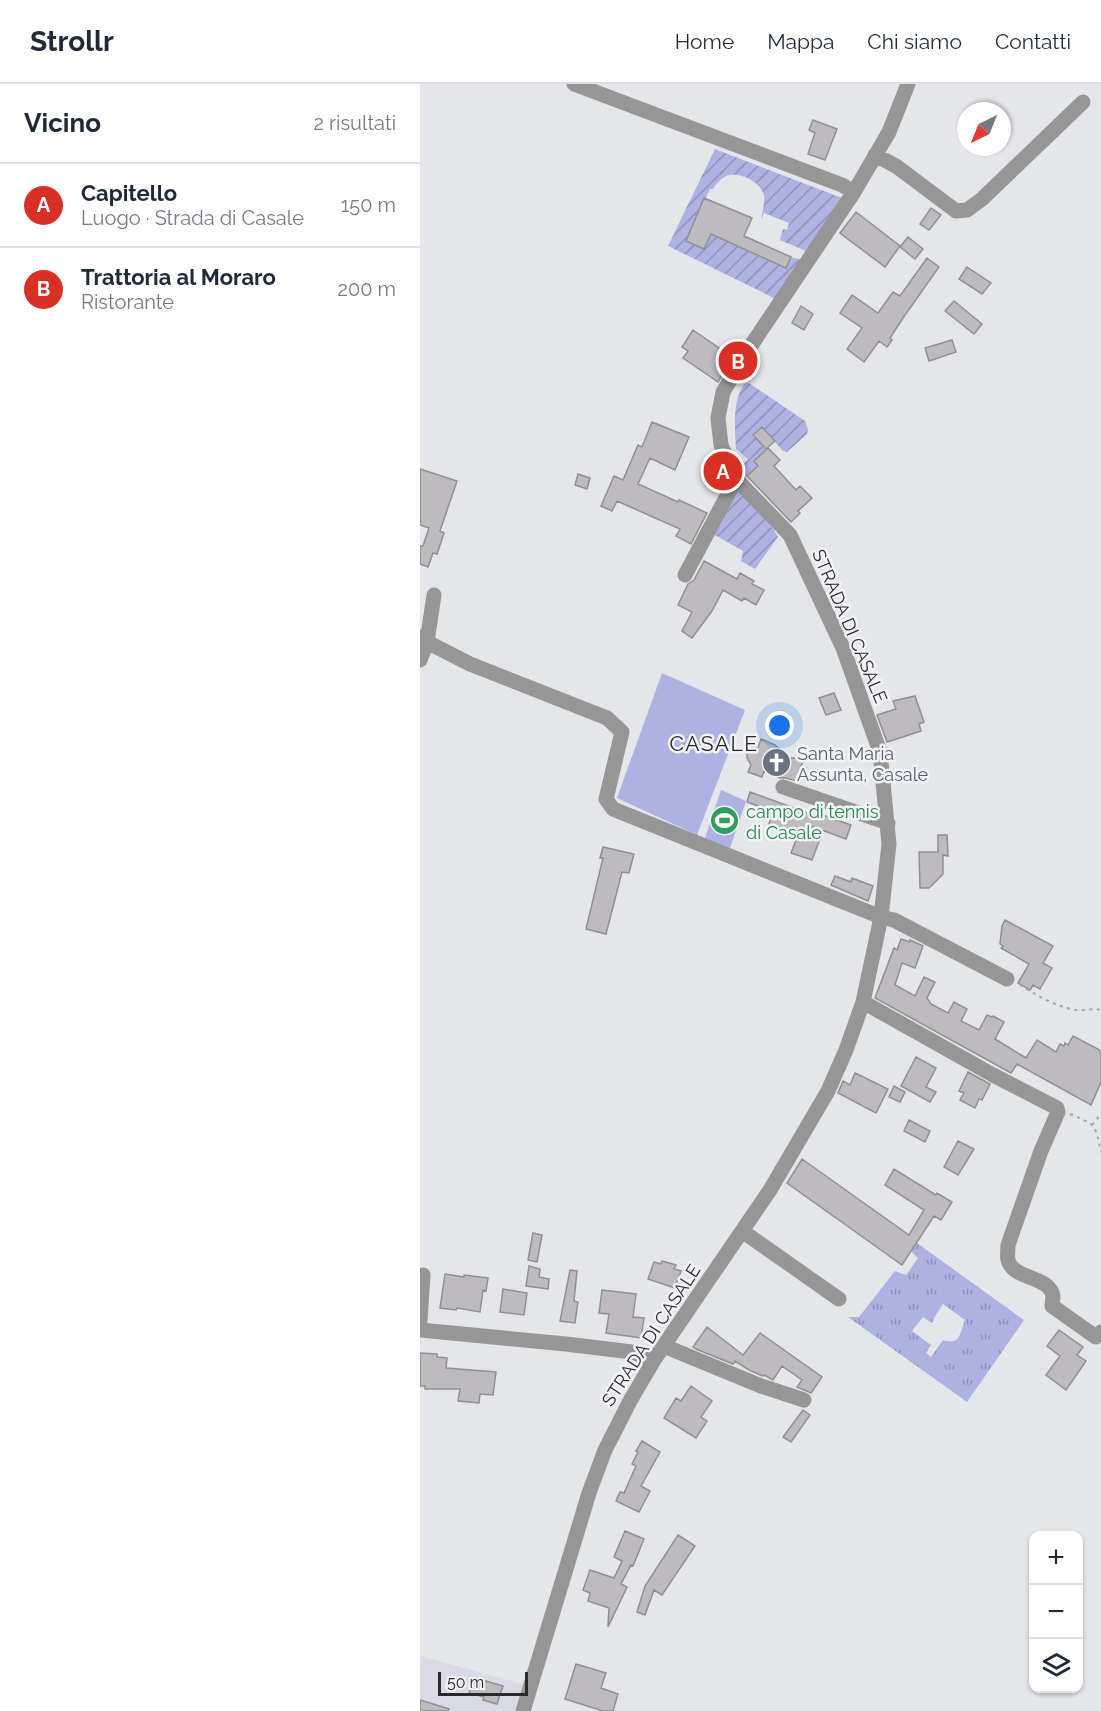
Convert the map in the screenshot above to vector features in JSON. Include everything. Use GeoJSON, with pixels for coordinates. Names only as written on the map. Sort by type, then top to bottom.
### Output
{"type":"FeatureCollection","features":[{"type":"Feature","properties":{"kind":"street"},"geometry":{"type":"LineString","coordinates":[[574,84],[831,181],[854,192]]}},
{"type":"Feature","properties":{"kind":"street","name":"STRADA DI CASALE"},"geometry":{"type":"LineString","coordinates":[[524,1711],[589,1493],[605,1450],[654,1360],[770,1190],[828,1091],[863,1002],[881,917],[889,844],[880,752],[843,648],[790,535],[736,479],[721,445],[718,418],[723,392],[746,353],[854,192],[889,132],[908,84]]}},
{"type":"Feature","properties":{"kind":"street"},"geometry":{"type":"LineString","coordinates":[[875,155],[896,166],[956,211],[967,210],[982,199],[1083,102]]}},
{"type":"Feature","properties":{"kind":"street"},"geometry":{"type":"LineString","coordinates":[[686,575],[736,479]]}},
{"type":"Feature","properties":{"kind":"street"},"geometry":{"type":"LineString","coordinates":[[420,660],[434,596]]}},
{"type":"Feature","properties":{"kind":"street"},"geometry":{"type":"LineString","coordinates":[[423,640],[470,664],[607,718],[622,732],[606,799],[613,809],[881,917],[894,920],[1007,979]]}},
{"type":"Feature","properties":{"kind":"street"},"geometry":{"type":"LineString","coordinates":[[783,787],[888,823]]}},
{"type":"Feature","properties":{"kind":"street"},"geometry":{"type":"LineString","coordinates":[[863,1002],[1057,1108],[1058,1112],[1041,1151],[1008,1245],[1008,1260],[1013,1268],[1050,1288],[1053,1296],[1052,1306],[1096,1337],[1101,1332]]}},
{"type":"Feature","properties":{"kind":"street"},"geometry":{"type":"LineString","coordinates":[[742,1231],[839,1299]]}},
{"type":"Feature","properties":{"kind":"street"},"geometry":{"type":"LineString","coordinates":[[420,1321],[423,1275]]}},
{"type":"Feature","properties":{"kind":"street"},"geometry":{"type":"LineString","coordinates":[[420,1330],[632,1352],[654,1360]]}},
{"type":"Feature","properties":{"kind":"street"},"geometry":{"type":"LineString","coordinates":[[664,1346],[761,1386],[804,1400]]}},
{"type":"Feature","properties":{"kind":"path"},"geometry":{"type":"LineString","coordinates":[[1007,979],[1050,1002],[1077,1010],[1100,1009]]}},
{"type":"Feature","properties":{"kind":"path"},"geometry":{"type":"LineString","coordinates":[[1057,1108],[1091,1122],[1096,1129],[1101,1152]]}},
{"type":"Feature","properties":{"kind":"path"},"geometry":{"type":"LineString","coordinates":[[1092,1125],[1101,1114]]}},
{"type":"Feature","properties":{"kind":"shaded area"},"geometry":{"type":"Polygon","coordinates":[[[420,1656],[523,1684],[515,1711],[420,1711],[420,1656]]]}},
{"type":"Feature","properties":{"kind":"green space"},"geometry":{"type":"Polygon","coordinates":[[[715,149],[842,198],[808,252],[780,240],[783,229],[787,230],[789,223],[764,213],[761,220],[764,196],[755,182],[743,176],[731,175],[724,177],[713,189],[710,189],[686,241],[704,249],[711,234],[786,268],[791,257],[802,260],[776,299],[668,246],[715,149]]]}},
{"type":"Feature","properties":{"kind":"green space"},"geometry":{"type":"Polygon","coordinates":[[[749,383],[805,421],[808,429],[807,434],[787,452],[783,451],[762,427],[753,435],[766,450],[754,461],[758,466],[746,477],[741,467],[748,459],[736,449],[735,415],[740,391],[744,384],[749,383]]]}},
{"type":"Feature","properties":{"kind":"green space"},"geometry":{"type":"Polygon","coordinates":[[[738,489],[778,537],[755,569],[741,561],[743,551],[713,534],[738,489]]]}},
{"type":"Feature","properties":{"kind":"green space"},"geometry":{"type":"Polygon","coordinates":[[[662,673],[745,710],[697,835],[617,798],[662,673]]]}},
{"type":"Feature","properties":{"kind":"green space","name":"campo di tennis di Casale"},"geometry":{"type":"Polygon","coordinates":[[[721,790],[746,801],[729,851],[704,841],[721,790]]]}},
{"type":"Feature","properties":{"kind":"green space"},"geometry":{"type":"Polygon","coordinates":[[[917,1243],[1024,1320],[967,1402],[848,1317],[859,1317],[895,1271],[906,1275],[918,1258],[911,1251],[917,1243]],[[943,1304],[932,1323],[923,1317],[912,1331],[931,1345],[926,1353],[931,1357],[943,1340],[953,1341],[959,1337],[965,1320],[943,1304]]]}},
{"type":"Feature","properties":{"kind":"building"},"geometry":{"type":"Polygon","coordinates":[[[813,120],[837,129],[825,160],[808,154],[815,133],[809,130],[813,120]]]}},
{"type":"Feature","properties":{"kind":"building"},"geometry":{"type":"Polygon","coordinates":[[[704,198],[752,218],[744,236],[791,257],[786,268],[711,234],[704,249],[686,241],[704,198]]]}},
{"type":"Feature","properties":{"kind":"building"},"geometry":{"type":"Polygon","coordinates":[[[931,208],[941,215],[929,230],[920,224],[931,208]]]}},
{"type":"Feature","properties":{"kind":"building"},"geometry":{"type":"Polygon","coordinates":[[[856,212],[900,246],[885,267],[840,233],[856,212]]]}},
{"type":"Feature","properties":{"kind":"building"},"geometry":{"type":"Polygon","coordinates":[[[908,237],[923,249],[915,259],[900,247],[908,237]]]}},
{"type":"Feature","properties":{"kind":"building"},"geometry":{"type":"Polygon","coordinates":[[[927,258],[939,267],[890,338],[892,340],[887,347],[879,341],[864,362],[847,349],[862,328],[840,313],[852,295],[878,313],[893,292],[900,296],[927,258]]]}},
{"type":"Feature","properties":{"kind":"building"},"geometry":{"type":"Polygon","coordinates":[[[967,267],[991,283],[982,294],[959,279],[967,267]]]}},
{"type":"Feature","properties":{"kind":"building"},"geometry":{"type":"Polygon","coordinates":[[[954,301],[982,324],[974,334],[945,311],[954,301]]]}},
{"type":"Feature","properties":{"kind":"building"},"geometry":{"type":"Polygon","coordinates":[[[801,306],[813,314],[804,330],[792,323],[801,306]]]}},
{"type":"Feature","properties":{"kind":"building"},"geometry":{"type":"Polygon","coordinates":[[[693,330],[732,357],[718,382],[683,358],[688,351],[682,347],[693,330]]]}},
{"type":"Feature","properties":{"kind":"building"},"geometry":{"type":"Polygon","coordinates":[[[952,340],[956,352],[929,361],[925,348],[952,340]]]}},
{"type":"Feature","properties":{"kind":"building"},"geometry":{"type":"Polygon","coordinates":[[[652,422],[689,437],[675,470],[650,458],[638,484],[707,513],[691,544],[676,536],[680,529],[617,501],[612,511],[601,506],[614,476],[623,480],[638,445],[642,447],[652,422]]]}},
{"type":"Feature","properties":{"kind":"building"},"geometry":{"type":"Polygon","coordinates":[[[762,427],[775,441],[766,449],[753,435],[762,427]]]}},
{"type":"Feature","properties":{"kind":"building"},"geometry":{"type":"Polygon","coordinates":[[[768,448],[780,460],[774,466],[796,490],[800,486],[812,498],[798,511],[800,513],[791,522],[747,476],[758,466],[754,461],[768,448]]]}},
{"type":"Feature","properties":{"kind":"building"},"geometry":{"type":"Polygon","coordinates":[[[420,469],[457,481],[440,531],[444,533],[437,554],[433,553],[428,567],[420,564],[420,546],[423,546],[429,528],[420,525],[420,469]]]}},
{"type":"Feature","properties":{"kind":"building"},"geometry":{"type":"Polygon","coordinates":[[[578,474],[590,478],[587,489],[575,485],[578,474]]]}},
{"type":"Feature","properties":{"kind":"building"},"geometry":{"type":"Polygon","coordinates":[[[704,561],[737,579],[740,573],[754,581],[752,584],[764,590],[756,605],[744,598],[742,601],[723,590],[712,611],[692,638],[682,631],[692,612],[678,605],[688,584],[694,580],[704,561]]]}},
{"type":"Feature","properties":{"kind":"building"},"geometry":{"type":"Polygon","coordinates":[[[834,693],[841,710],[826,715],[819,698],[834,693]]]}},
{"type":"Feature","properties":{"kind":"building"},"geometry":{"type":"Polygon","coordinates":[[[915,696],[924,722],[919,724],[921,731],[887,742],[877,715],[896,709],[893,701],[915,696]]]}},
{"type":"Feature","properties":{"kind":"building","name":"Santa Maria Assunta, Casale"},"geometry":{"type":"Polygon","coordinates":[[[761,739],[775,745],[789,758],[805,758],[801,766],[806,768],[800,782],[780,778],[764,771],[762,777],[748,772],[751,765],[747,753],[753,747],[758,748],[761,739]]]}},
{"type":"Feature","properties":{"kind":"building"},"geometry":{"type":"Polygon","coordinates":[[[750,792],[816,816],[817,813],[851,825],[846,839],[808,825],[821,836],[812,860],[791,853],[798,835],[769,824],[771,811],[747,802],[750,792]]]}},
{"type":"Feature","properties":{"kind":"building"},"geometry":{"type":"Polygon","coordinates":[[[938,835],[947,835],[948,856],[943,855],[943,874],[929,888],[920,888],[919,852],[938,852],[938,835]]]}},
{"type":"Feature","properties":{"kind":"building"},"geometry":{"type":"Polygon","coordinates":[[[603,847],[634,854],[629,873],[622,872],[606,934],[586,929],[603,858],[600,858],[603,847]]]}},
{"type":"Feature","properties":{"kind":"building"},"geometry":{"type":"Polygon","coordinates":[[[835,876],[851,882],[852,878],[873,886],[868,901],[831,885],[835,876]]]}},
{"type":"Feature","properties":{"kind":"building"},"geometry":{"type":"Polygon","coordinates":[[[1005,920],[1053,946],[1043,963],[1052,968],[1040,989],[1033,985],[1030,990],[1018,983],[1029,964],[1001,948],[1003,946],[1000,944],[1002,926],[1005,920]]]}},
{"type":"Feature","properties":{"kind":"building"},"geometry":{"type":"Polygon","coordinates":[[[901,939],[923,946],[915,968],[902,963],[895,985],[915,996],[924,977],[935,982],[927,998],[931,1004],[948,1013],[954,1002],[967,1009],[961,1021],[979,1030],[987,1015],[1004,1022],[995,1039],[1026,1058],[1037,1040],[1056,1052],[1060,1044],[1068,1045],[1073,1036],[1098,1049],[1101,1052],[1101,1082],[1091,1105],[1017,1064],[1011,1073],[875,998],[894,948],[897,950],[901,939]]]}},
{"type":"Feature","properties":{"kind":"building"},"geometry":{"type":"Polygon","coordinates":[[[916,1057],[936,1068],[926,1087],[936,1092],[930,1102],[901,1086],[916,1057]]]}},
{"type":"Feature","properties":{"kind":"building"},"geometry":{"type":"Polygon","coordinates":[[[968,1072],[990,1084],[975,1108],[960,1100],[964,1093],[959,1091],[968,1072]]]}},
{"type":"Feature","properties":{"kind":"building"},"geometry":{"type":"Polygon","coordinates":[[[855,1073],[888,1089],[876,1113],[838,1093],[843,1081],[850,1085],[855,1073]]]}},
{"type":"Feature","properties":{"kind":"building"},"geometry":{"type":"Polygon","coordinates":[[[894,1086],[905,1092],[900,1102],[889,1097],[894,1086]]]}},
{"type":"Feature","properties":{"kind":"building"},"geometry":{"type":"Polygon","coordinates":[[[909,1120],[930,1131],[925,1142],[904,1131],[909,1120]]]}},
{"type":"Feature","properties":{"kind":"building"},"geometry":{"type":"Polygon","coordinates":[[[958,1141],[974,1149],[958,1175],[944,1167],[958,1141]]]}},
{"type":"Feature","properties":{"kind":"building"},"geometry":{"type":"Polygon","coordinates":[[[802,1159],[909,1235],[924,1210],[885,1185],[894,1169],[936,1195],[937,1193],[952,1202],[941,1220],[934,1216],[902,1265],[787,1183],[802,1159]]]}},
{"type":"Feature","properties":{"kind":"building"},"geometry":{"type":"Polygon","coordinates":[[[533,1233],[542,1235],[537,1262],[528,1260],[533,1233]]]}},
{"type":"Feature","properties":{"kind":"building"},"geometry":{"type":"Polygon","coordinates":[[[662,1261],[676,1265],[674,1269],[681,1271],[675,1288],[648,1279],[654,1262],[661,1264],[662,1261]]]}},
{"type":"Feature","properties":{"kind":"building"},"geometry":{"type":"Polygon","coordinates":[[[529,1266],[540,1269],[539,1277],[549,1279],[548,1289],[526,1286],[529,1266]]]}},
{"type":"Feature","properties":{"kind":"building"},"geometry":{"type":"Polygon","coordinates":[[[570,1270],[577,1271],[574,1301],[578,1302],[575,1323],[560,1321],[570,1270]]]}},
{"type":"Feature","properties":{"kind":"building"},"geometry":{"type":"Polygon","coordinates":[[[445,1274],[488,1278],[486,1291],[483,1290],[480,1312],[440,1308],[445,1274]]]}},
{"type":"Feature","properties":{"kind":"building"},"geometry":{"type":"Polygon","coordinates":[[[503,1289],[527,1293],[524,1315],[500,1312],[503,1289]]]}},
{"type":"Feature","properties":{"kind":"building"},"geometry":{"type":"Polygon","coordinates":[[[602,1290],[636,1294],[633,1317],[644,1318],[641,1338],[606,1333],[609,1314],[599,1313],[602,1290]]]}},
{"type":"Feature","properties":{"kind":"building"},"geometry":{"type":"Polygon","coordinates":[[[707,1327],[743,1355],[760,1333],[822,1377],[811,1393],[797,1387],[802,1380],[782,1366],[773,1380],[735,1361],[733,1364],[696,1349],[693,1347],[707,1327]]]}},
{"type":"Feature","properties":{"kind":"building"},"geometry":{"type":"Polygon","coordinates":[[[1059,1330],[1083,1347],[1077,1355],[1086,1361],[1066,1390],[1046,1375],[1060,1356],[1047,1346],[1059,1330]]]}},
{"type":"Feature","properties":{"kind":"building"},"geometry":{"type":"Polygon","coordinates":[[[420,1353],[437,1354],[437,1357],[447,1358],[446,1368],[496,1372],[493,1395],[480,1394],[479,1403],[458,1401],[460,1389],[425,1389],[425,1386],[420,1386],[420,1353]]]}},
{"type":"Feature","properties":{"kind":"building"},"geometry":{"type":"Polygon","coordinates":[[[691,1386],[712,1401],[701,1417],[707,1421],[696,1438],[664,1418],[676,1398],[681,1401],[691,1386]]]}},
{"type":"Feature","properties":{"kind":"building"},"geometry":{"type":"Polygon","coordinates":[[[803,1410],[810,1415],[791,1442],[783,1437],[803,1410]]]}},
{"type":"Feature","properties":{"kind":"building"},"geometry":{"type":"Polygon","coordinates":[[[642,1441],[660,1452],[641,1486],[650,1491],[639,1512],[616,1501],[620,1492],[624,1493],[636,1466],[632,1464],[642,1441]]]}},
{"type":"Feature","properties":{"kind":"building"},"geometry":{"type":"Polygon","coordinates":[[[625,1531],[644,1539],[633,1566],[631,1565],[621,1584],[627,1587],[608,1627],[609,1608],[588,1601],[590,1593],[583,1590],[590,1570],[614,1578],[622,1561],[614,1557],[625,1531]]]}},
{"type":"Feature","properties":{"kind":"building"},"geometry":{"type":"Polygon","coordinates":[[[678,1535],[695,1546],[662,1595],[654,1590],[645,1615],[637,1612],[645,1586],[678,1535]]]}},
{"type":"Feature","properties":{"kind":"building"},"geometry":{"type":"Polygon","coordinates":[[[576,1664],[606,1673],[601,1688],[618,1694],[613,1711],[603,1711],[565,1699],[576,1664]]]}},
{"type":"Feature","properties":{"kind":"building"},"geometry":{"type":"Polygon","coordinates":[[[473,1680],[503,1686],[497,1704],[469,1693],[473,1680]]]}},
{"type":"Feature","properties":{"kind":"building"},"geometry":{"type":"Polygon","coordinates":[[[420,1700],[449,1709],[448,1711],[420,1711],[420,1700]]]}},
{"type":"Feature","properties":{"kind":"place","name":"Trattoria al Moraro"},"geometry":{"type":"Point","coordinates":[738,361]}},
{"type":"Feature","properties":{"kind":"place","name":"Capitello"},"geometry":{"type":"Point","coordinates":[723,471]}},
{"type":"Feature","properties":{"kind":"place","name":"Santa Maria Assunta, Casale"},"geometry":{"type":"Point","coordinates":[776,763]}},
{"type":"Feature","properties":{"kind":"place","name":"campo di tennis di Casale"},"geometry":{"type":"Point","coordinates":[725,821]}},
{"type":"Feature","properties":{"kind":"district","name":"CASALE"},"geometry":{"type":"Point","coordinates":[714,743]}}]}
